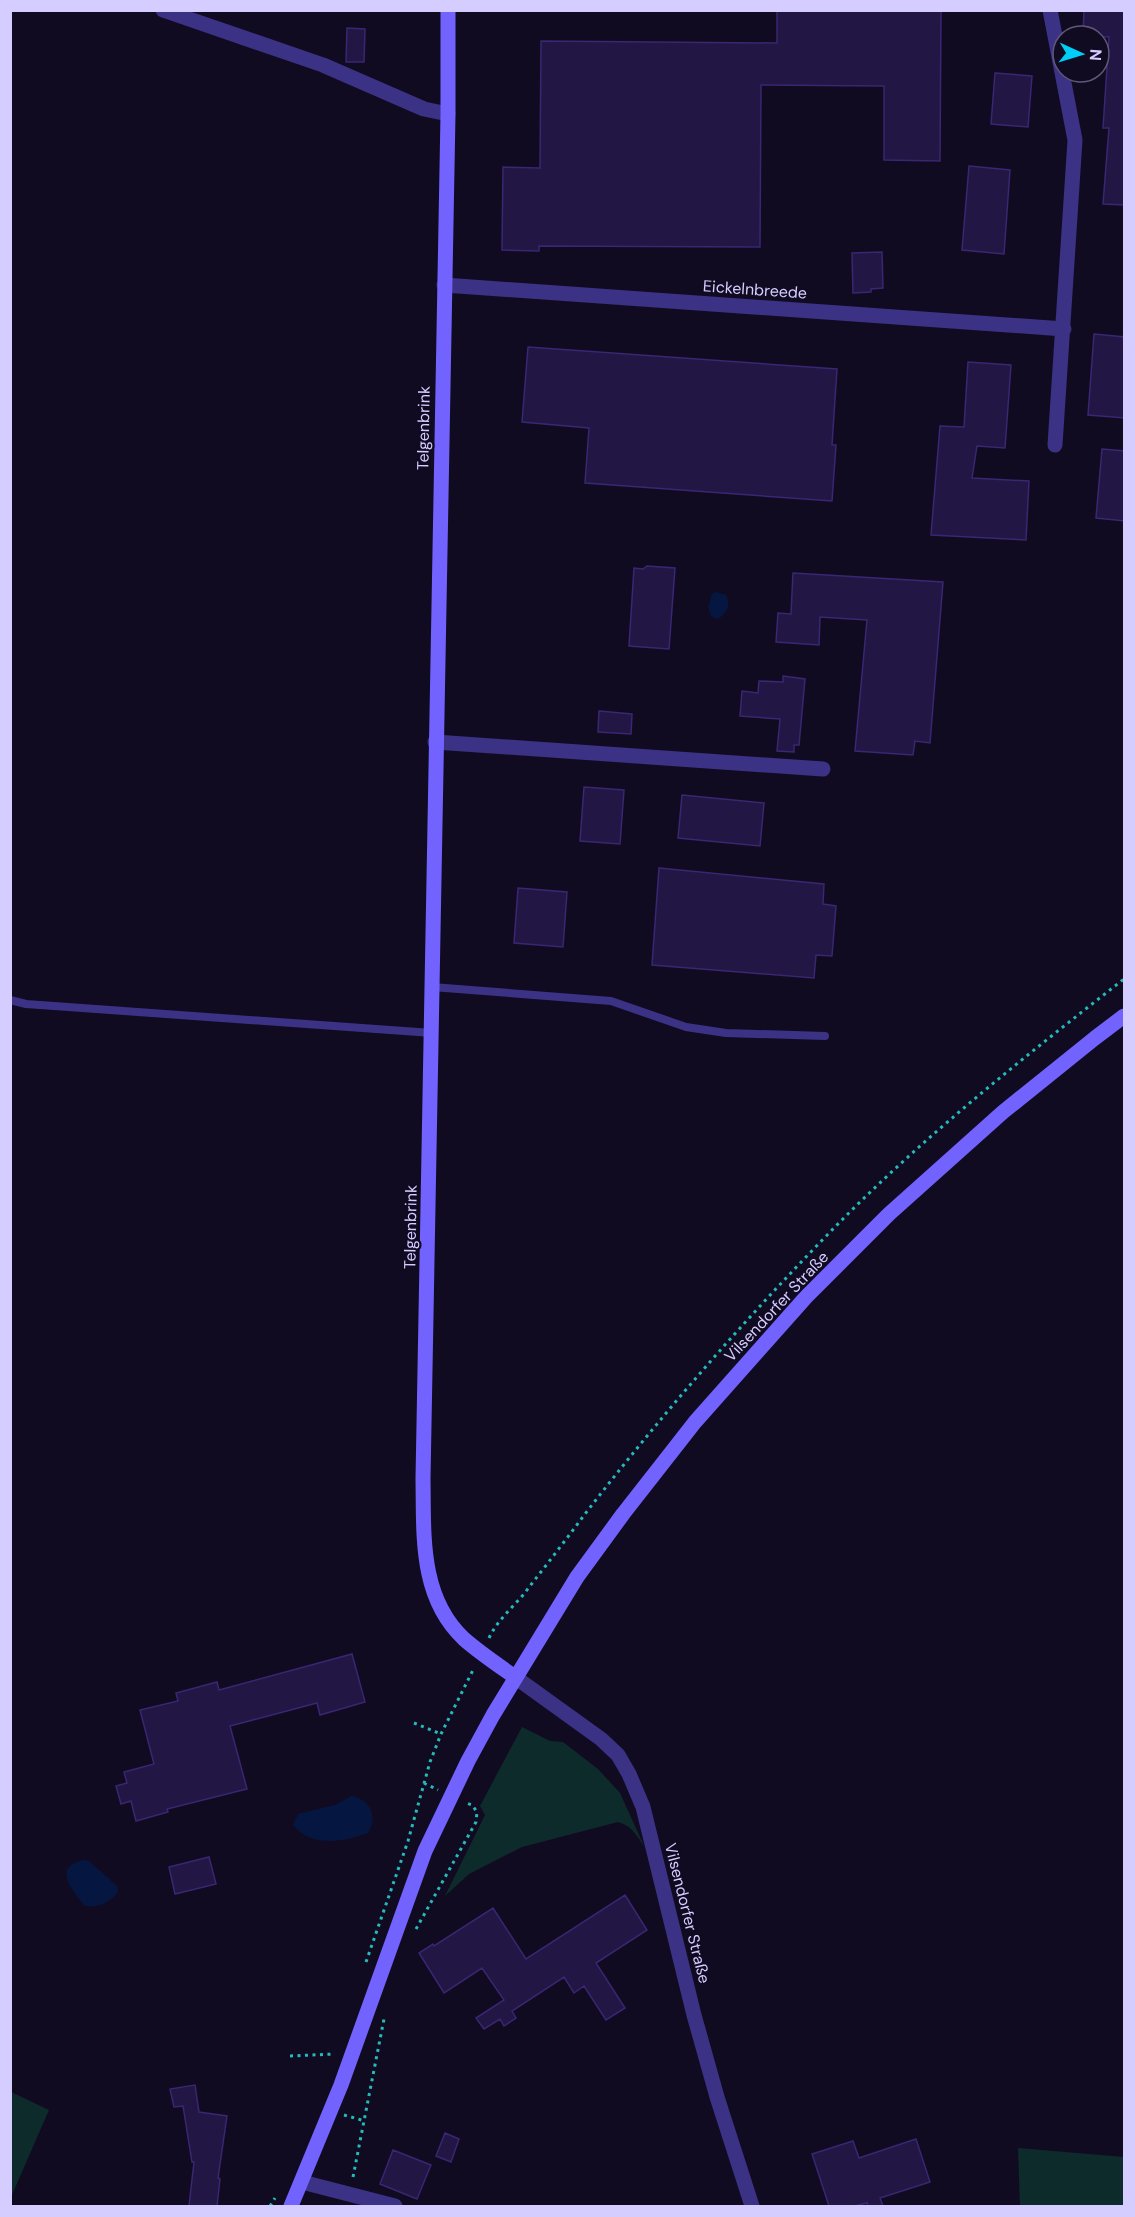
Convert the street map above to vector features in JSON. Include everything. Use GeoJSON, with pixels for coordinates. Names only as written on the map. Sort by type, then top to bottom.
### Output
{"type":"FeatureCollection","features":[{"type":"Feature","properties":{"kind":"street"},"geometry":{"type":"LineString","coordinates":[[163,10],[323,65],[423,109],[448,114]]}},
{"type":"Feature","properties":{"kind":"street","name":"Telgenbrink"},"geometry":{"type":"LineString","coordinates":[[448,10],[423,1479],[425,1561],[434,1592],[455,1628],[462,1637],[515,1677]]}},
{"type":"Feature","properties":{"kind":"street"},"geometry":{"type":"LineString","coordinates":[[1050,10],[1075,140],[1055,445]]}},
{"type":"Feature","properties":{"kind":"street","name":"Eickelnbreede"},"geometry":{"type":"LineString","coordinates":[[444,285],[1064,329]]}},
{"type":"Feature","properties":{"kind":"street"},"geometry":{"type":"LineString","coordinates":[[435,742],[823,769]]}},
{"type":"Feature","properties":{"kind":"street","name":"Vilsendorfer Straße"},"geometry":{"type":"LineString","coordinates":[[291,2206],[351,2059],[425,1851],[451,1795],[515,1677],[577,1577],[695,1422],[806,1297],[889,1214],[1003,1112],[1125,1016]]}},
{"type":"Feature","properties":{"kind":"street","name":"Vilsendorfer Straße"},"geometry":{"type":"LineString","coordinates":[[515,1677],[601,1739],[618,1755],[644,1807],[694,2015],[717,2097],[752,2206]]}},
{"type":"Feature","properties":{"kind":"street"},"geometry":{"type":"LineString","coordinates":[[302,2182],[349,2196],[395,2206]]}},
{"type":"Feature","properties":{"kind":"lane"},"geometry":{"type":"LineString","coordinates":[[432,987],[611,1002],[686,1027],[726,1033],[825,1036]]}},
{"type":"Feature","properties":{"kind":"lane"},"geometry":{"type":"LineString","coordinates":[[10,1000],[26,1004],[432,1033]]}},
{"type":"Feature","properties":{"kind":"path"},"geometry":{"type":"LineString","coordinates":[[362,1971],[408,1841],[424,1783],[441,1734],[470,1676]]}},
{"type":"Feature","properties":{"kind":"path"},"geometry":{"type":"LineString","coordinates":[[414,1723],[441,1734]]}},
{"type":"Feature","properties":{"kind":"path"},"geometry":{"type":"LineString","coordinates":[[412,1936],[476,1822],[477,1812],[472,1805],[424,1783]]}},
{"type":"Feature","properties":{"kind":"path"},"geometry":{"type":"LineString","coordinates":[[349,2196],[385,2014]]}},
{"type":"Feature","properties":{"kind":"path"},"geometry":{"type":"LineString","coordinates":[[331,2062],[337,2044]]}},
{"type":"Feature","properties":{"kind":"path"},"geometry":{"type":"LineString","coordinates":[[290,2056],[334,2054],[351,2059]]}},
{"type":"Feature","properties":{"kind":"path"},"geometry":{"type":"LineString","coordinates":[[331,2111],[365,2121]]}},
{"type":"Feature","properties":{"kind":"path"},"geometry":{"type":"LineString","coordinates":[[270,2206],[275,2196]]}},
{"type":"Feature","properties":{"kind":"green space"},"geometry":{"type":"Polygon","coordinates":[[[522,1727],[550,1741],[563,1742],[598,1769],[620,1793],[644,1846],[630,1828],[618,1822],[522,1847],[469,1874],[445,1896],[485,1815],[480,1806],[522,1727]]]}},
{"type":"Feature","properties":{"kind":"green space"},"geometry":{"type":"Polygon","coordinates":[[[11,2092],[49,2110],[11,2197],[11,2092]]]}},
{"type":"Feature","properties":{"kind":"green space"},"geometry":{"type":"Polygon","coordinates":[[[1018,2148],[1124,2157],[1124,2206],[1020,2206],[1018,2148]]]}},
{"type":"Feature","properties":{"kind":"water"},"geometry":{"type":"Polygon","coordinates":[[[716,592],[726,595],[728,602],[726,611],[718,619],[711,616],[708,607],[712,594],[716,592]]]}},
{"type":"Feature","properties":{"kind":"water"},"geometry":{"type":"Polygon","coordinates":[[[352,1796],[364,1801],[371,1810],[372,1821],[368,1833],[348,1839],[318,1840],[309,1837],[293,1825],[298,1814],[335,1805],[352,1796]]]}},
{"type":"Feature","properties":{"kind":"water"},"geometry":{"type":"Polygon","coordinates":[[[83,1860],[89,1861],[117,1886],[116,1895],[98,1905],[84,1905],[67,1880],[68,1868],[83,1860]]]}},
{"type":"Feature","properties":{"kind":"building"},"geometry":{"type":"Polygon","coordinates":[[[777,10],[941,10],[940,161],[884,160],[884,86],[761,85],[760,247],[539,246],[539,251],[502,250],[503,167],[540,168],[541,41],[777,43],[777,10]]]}},
{"type":"Feature","properties":{"kind":"building"},"geometry":{"type":"Polygon","coordinates":[[[1084,10],[1125,10],[1125,205],[1103,204],[1109,128],[1103,128],[1106,84],[1111,84],[1111,24],[1083,24],[1084,10]]]}},
{"type":"Feature","properties":{"kind":"building"},"geometry":{"type":"Polygon","coordinates":[[[347,28],[365,29],[364,62],[346,62],[347,28]]]}},
{"type":"Feature","properties":{"kind":"building"},"geometry":{"type":"Polygon","coordinates":[[[995,73],[1032,76],[1028,127],[991,124],[995,73]]]}},
{"type":"Feature","properties":{"kind":"building"},"geometry":{"type":"Polygon","coordinates":[[[969,166],[1010,170],[1004,254],[962,250],[969,166]]]}},
{"type":"Feature","properties":{"kind":"building"},"geometry":{"type":"Polygon","coordinates":[[[882,252],[883,288],[871,289],[871,292],[853,293],[852,253],[882,252]]]}},
{"type":"Feature","properties":{"kind":"building"},"geometry":{"type":"Polygon","coordinates":[[[1094,334],[1125,337],[1125,418],[1088,415],[1094,334]]]}},
{"type":"Feature","properties":{"kind":"building"},"geometry":{"type":"Polygon","coordinates":[[[528,347],[837,369],[832,445],[836,445],[832,501],[585,483],[589,428],[522,422],[528,347]]]}},
{"type":"Feature","properties":{"kind":"building"},"geometry":{"type":"Polygon","coordinates":[[[968,362],[1011,365],[1005,448],[977,446],[972,478],[1029,481],[1026,540],[931,535],[940,426],[964,427],[968,362]]]}},
{"type":"Feature","properties":{"kind":"building"},"geometry":{"type":"Polygon","coordinates":[[[1102,449],[1125,451],[1125,521],[1096,518],[1102,449]]]}},
{"type":"Feature","properties":{"kind":"building"},"geometry":{"type":"Polygon","coordinates":[[[647,566],[675,568],[669,649],[629,646],[634,568],[643,569],[647,566]]]}},
{"type":"Feature","properties":{"kind":"building"},"geometry":{"type":"Polygon","coordinates":[[[793,573],[943,582],[930,743],[915,741],[913,755],[855,751],[867,620],[820,617],[819,645],[776,642],[778,613],[791,614],[793,573]]]}},
{"type":"Feature","properties":{"kind":"building"},"geometry":{"type":"Polygon","coordinates":[[[783,676],[805,679],[799,745],[794,745],[794,752],[777,751],[780,719],[740,716],[742,691],[758,693],[759,681],[783,682],[783,676]]]}},
{"type":"Feature","properties":{"kind":"building"},"geometry":{"type":"Polygon","coordinates":[[[599,711],[632,714],[631,734],[598,732],[599,711]]]}},
{"type":"Feature","properties":{"kind":"building"},"geometry":{"type":"Polygon","coordinates":[[[584,787],[624,790],[620,844],[580,841],[584,787]]]}},
{"type":"Feature","properties":{"kind":"building"},"geometry":{"type":"Polygon","coordinates":[[[682,795],[764,803],[760,846],[678,838],[682,795]]]}},
{"type":"Feature","properties":{"kind":"building"},"geometry":{"type":"Polygon","coordinates":[[[659,868],[824,884],[823,904],[836,906],[832,956],[816,955],[814,978],[652,965],[659,868]]]}},
{"type":"Feature","properties":{"kind":"building"},"geometry":{"type":"Polygon","coordinates":[[[518,888],[567,892],[563,947],[514,943],[518,888]]]}},
{"type":"Feature","properties":{"kind":"building"},"geometry":{"type":"Polygon","coordinates":[[[352,1654],[365,1702],[320,1715],[317,1703],[230,1726],[247,1789],[167,1809],[168,1812],[136,1821],[131,1801],[121,1804],[116,1786],[127,1783],[124,1772],[154,1764],[140,1710],[178,1701],[176,1693],[217,1682],[219,1690],[352,1654]]]}},
{"type":"Feature","properties":{"kind":"building"},"geometry":{"type":"Polygon","coordinates":[[[209,1857],[216,1884],[175,1894],[169,1867],[209,1857]]]}},
{"type":"Feature","properties":{"kind":"building"},"geometry":{"type":"Polygon","coordinates":[[[625,1895],[647,1930],[596,1963],[625,2008],[606,2020],[584,1986],[574,1993],[564,1977],[512,2011],[516,2018],[504,2026],[500,2019],[484,2029],[476,2018],[504,2000],[482,1968],[444,1993],[419,1953],[433,1944],[434,1946],[493,1908],[526,1959],[625,1895]]]}},
{"type":"Feature","properties":{"kind":"building"},"geometry":{"type":"Polygon","coordinates":[[[195,2085],[199,2112],[227,2116],[218,2178],[220,2179],[217,2206],[189,2206],[194,2162],[192,2162],[183,2106],[174,2107],[170,2089],[195,2085]]]}},
{"type":"Feature","properties":{"kind":"building"},"geometry":{"type":"Polygon","coordinates":[[[445,2133],[459,2139],[451,2162],[436,2156],[445,2133]]]}},
{"type":"Feature","properties":{"kind":"building"},"geometry":{"type":"Polygon","coordinates":[[[916,2139],[930,2182],[880,2198],[883,2206],[868,2206],[867,2203],[854,2206],[829,2206],[812,2154],[853,2141],[859,2158],[916,2139]]]}},
{"type":"Feature","properties":{"kind":"building"},"geometry":{"type":"Polygon","coordinates":[[[393,2150],[431,2165],[417,2199],[380,2184],[393,2150]]]}}]}
